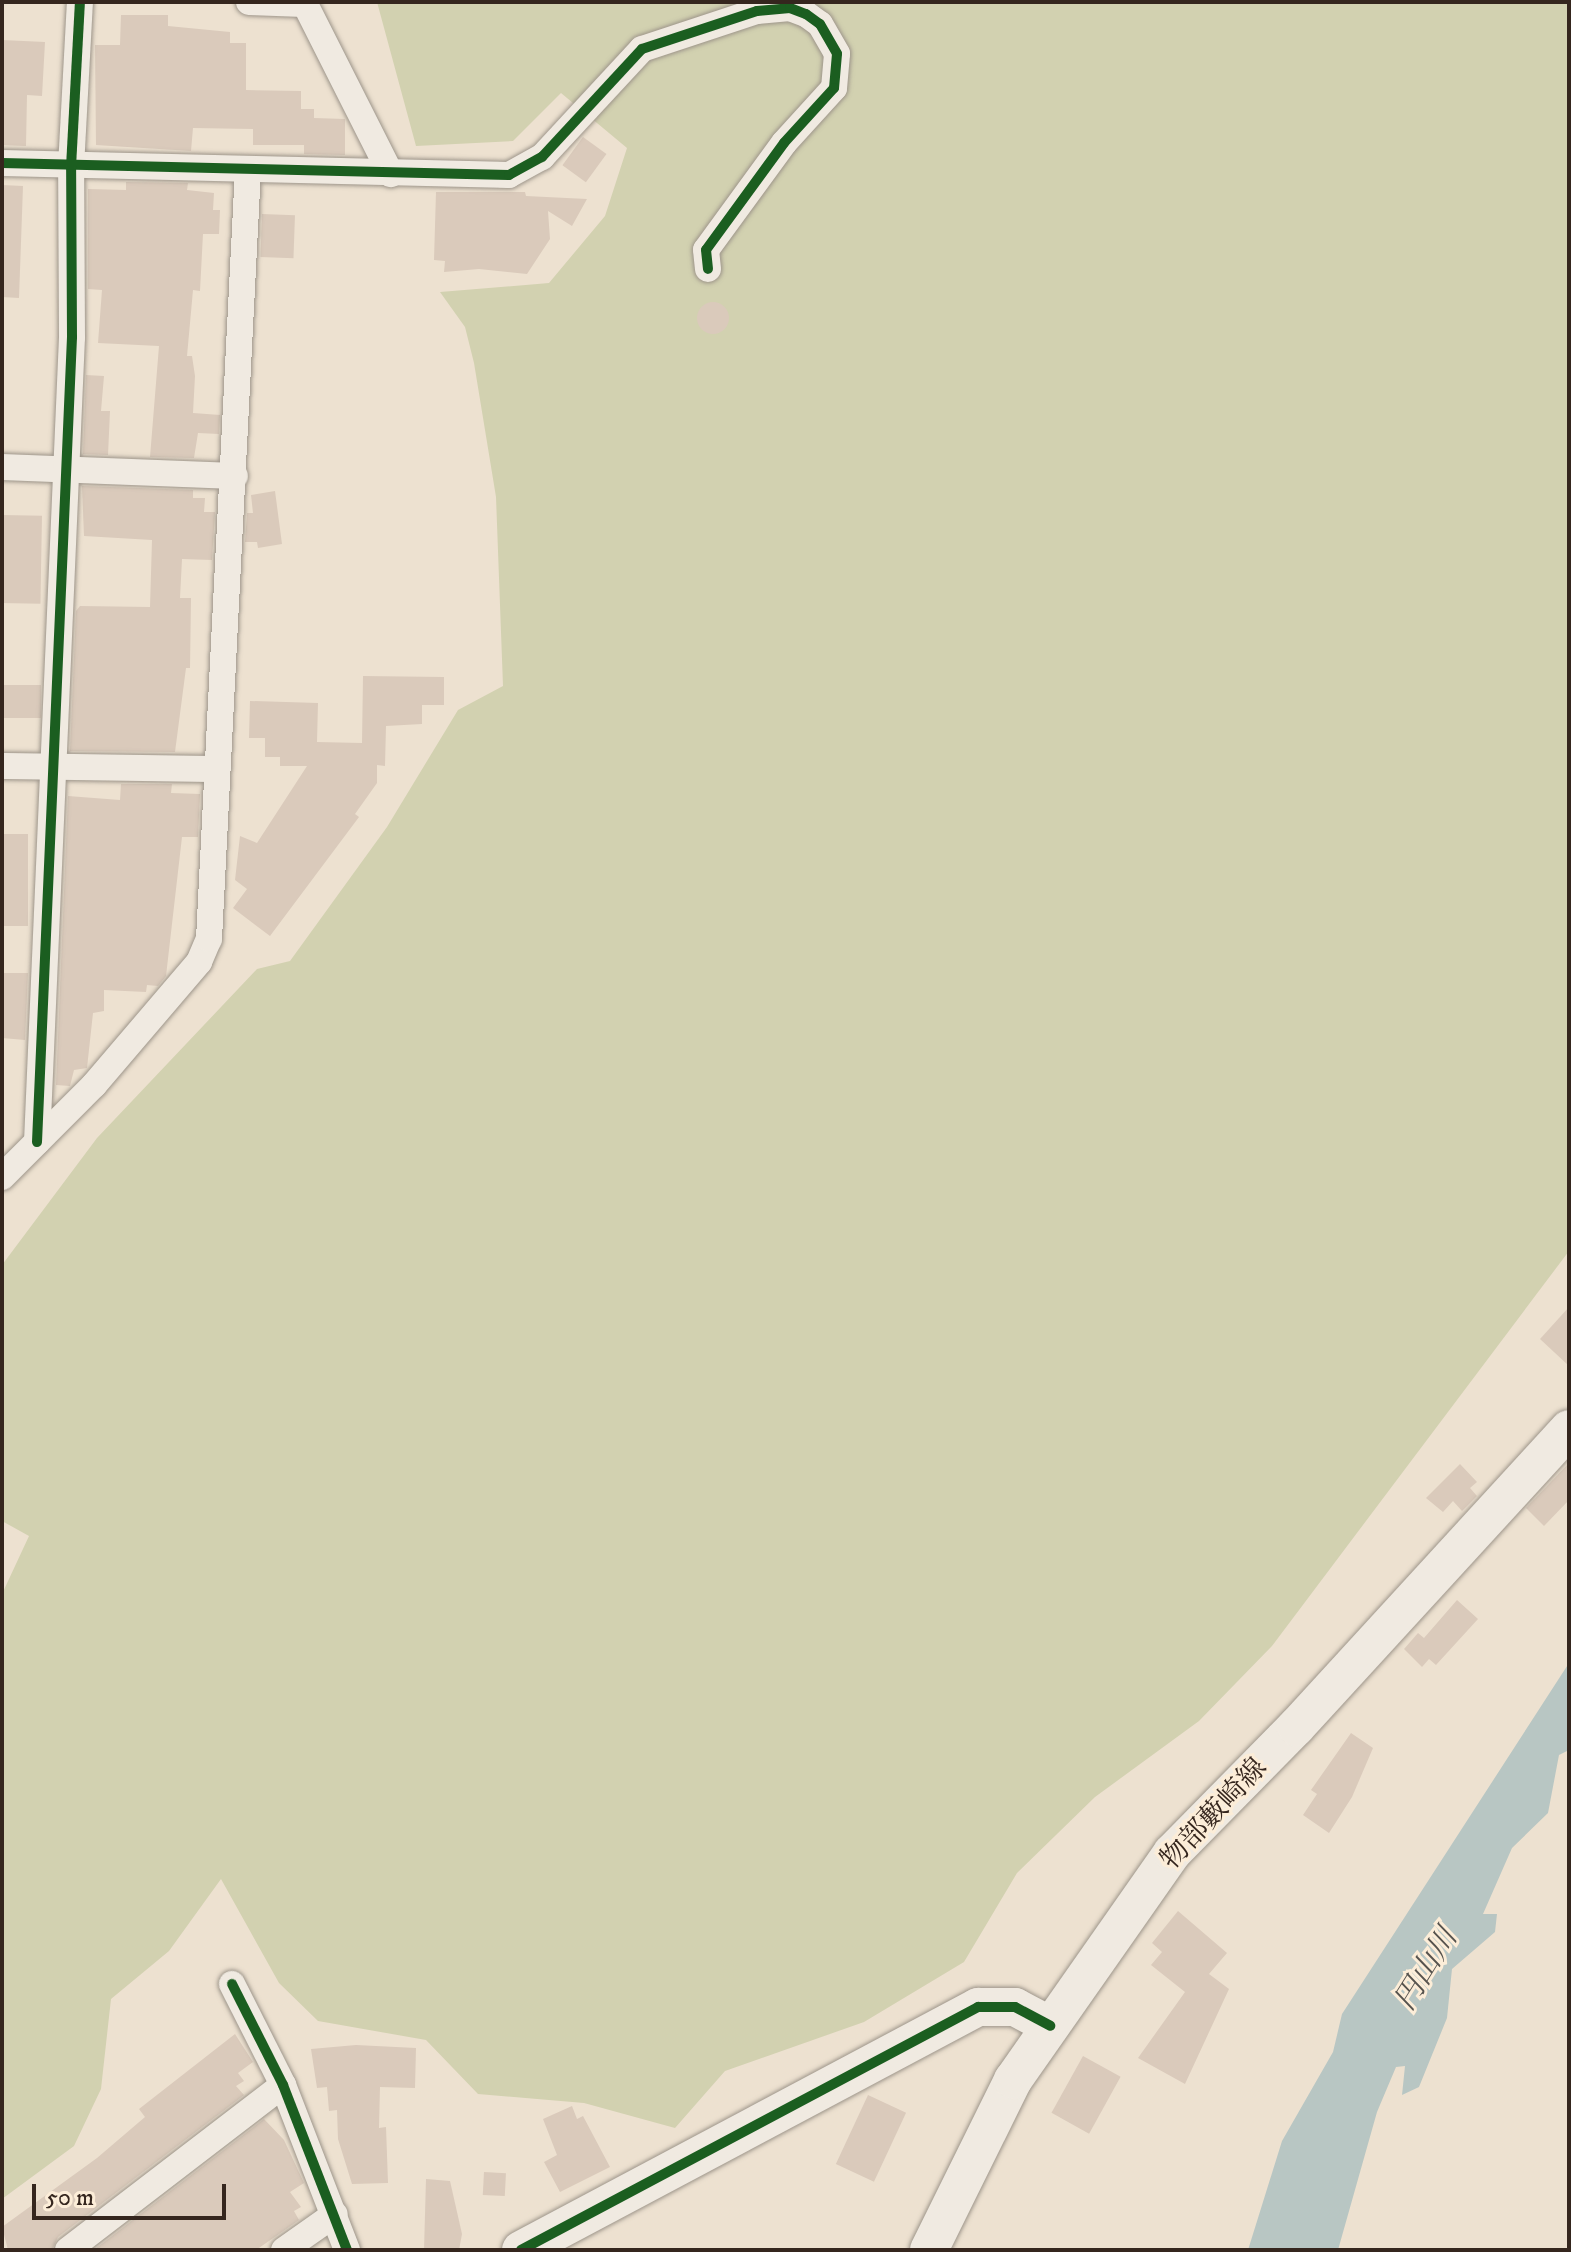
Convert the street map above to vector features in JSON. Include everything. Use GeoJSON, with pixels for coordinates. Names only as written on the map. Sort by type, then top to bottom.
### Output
{"type":"FeatureCollection","features":[{"type":"Feature","properties":{"kind":"main road","name":"物部藪崎線"},"geometry":{"type":"LineString","coordinates":[[929,2250],[1013,2080],[1172,1853],[1296,1727],[1569,1429]]}},
{"type":"Feature","properties":{"kind":"main road"},"geometry":{"type":"LineString","coordinates":[[521,2250],[978,2007],[1015,2007],[1050,2026]]}},
{"type":"Feature","properties":{"kind":"street"},"geometry":{"type":"LineString","coordinates":[[37,1142],[72,337],[71,167],[80,2]]}},
{"type":"Feature","properties":{"kind":"street"},"geometry":{"type":"LineString","coordinates":[[249,2],[304,3],[391,174]]}},
{"type":"Feature","properties":{"kind":"street"},"geometry":{"type":"LineString","coordinates":[[2,163],[391,174],[520,173],[542,157],[642,49],[757,11],[790,8],[820,24],[834,46],[838,71],[834,88],[784,143],[706,250],[708,269]]}},
{"type":"Feature","properties":{"kind":"street"},"geometry":{"type":"LineString","coordinates":[[2,1177],[94,1085],[199,962],[209,939],[215,769],[235,476],[248,170]]}},
{"type":"Feature","properties":{"kind":"street"},"geometry":{"type":"LineString","coordinates":[[2,467],[235,476]]}},
{"type":"Feature","properties":{"kind":"street"},"geometry":{"type":"LineString","coordinates":[[2,766],[215,769]]}},
{"type":"Feature","properties":{"kind":"street"},"geometry":{"type":"LineString","coordinates":[[232,1984],[283,2085],[347,2250]]}},
{"type":"Feature","properties":{"kind":"street"},"geometry":{"type":"LineString","coordinates":[[68,2250],[283,2085]]}},
{"type":"Feature","properties":{"kind":"street"},"geometry":{"type":"LineString","coordinates":[[284,2250],[335,2214]]}},
{"type":"Feature","properties":{"kind":"green space"},"geometry":{"type":"Polygon","coordinates":[[[377,2],[1569,2],[1569,1251],[1272,1646],[1199,1721],[1095,1797],[1017,1873],[964,1962],[864,2022],[725,2071],[675,2128],[584,2103],[478,2094],[426,2040],[318,2021],[279,1983],[221,1879],[169,1951],[111,1999],[101,2089],[74,2146],[2,2199],[2,1594],[29,1536],[2,1521],[2,1265],[97,1138],[257,969],[290,961],[387,827],[458,710],[503,686],[496,497],[465,327],[440,292],[549,283],[605,216],[627,148],[561,93],[513,141],[416,146],[377,2]]]}},
{"type":"Feature","properties":{"kind":"water","name":"円山川"},"geometry":{"type":"Polygon","coordinates":[[[1569,1663],[1569,1750],[1559,1755],[1548,1813],[1512,1848],[1483,1914],[1497,1914],[1495,1932],[1452,1969],[1447,2018],[1419,2087],[1402,2095],[1405,2066],[1396,2067],[1377,2112],[1338,2250],[1248,2250],[1282,2141],[1333,2052],[1342,2014],[1569,1663]]]}},
{"type":"Feature","properties":{"kind":"building"},"geometry":{"type":"Polygon","coordinates":[[[121,15],[168,15],[168,26],[230,32],[230,43],[246,43],[246,90],[301,91],[301,109],[314,109],[314,118],[345,119],[345,155],[304,154],[304,145],[253,145],[253,129],[193,128],[191,151],[96,145],[95,45],[120,45],[121,15]]]}},
{"type":"Feature","properties":{"kind":"building"},"geometry":{"type":"Polygon","coordinates":[[[2,40],[45,42],[42,96],[27,95],[26,146],[2,145],[2,40]]]}},
{"type":"Feature","properties":{"kind":"building"},"geometry":{"type":"Polygon","coordinates":[[[583,137],[606,154],[586,182],[562,165],[583,137]]]}},
{"type":"Feature","properties":{"kind":"building"},"geometry":{"type":"Polygon","coordinates":[[[126,182],[188,183],[187,190],[214,193],[213,210],[220,210],[219,234],[203,234],[200,291],[193,290],[187,356],[192,356],[195,376],[193,413],[220,415],[219,434],[198,433],[194,458],[150,457],[159,346],[98,343],[102,290],[88,289],[88,189],[126,190],[126,182]]]}},
{"type":"Feature","properties":{"kind":"building"},"geometry":{"type":"Polygon","coordinates":[[[2,185],[23,186],[19,298],[2,297],[2,185]]]}},
{"type":"Feature","properties":{"kind":"building"},"geometry":{"type":"Polygon","coordinates":[[[436,192],[525,192],[526,196],[587,199],[572,226],[548,211],[550,239],[527,274],[479,269],[444,272],[445,261],[434,260],[436,192]]]}},
{"type":"Feature","properties":{"kind":"building"},"geometry":{"type":"Polygon","coordinates":[[[262,214],[295,215],[293,258],[260,257],[262,214]]]}},
{"type":"Feature","properties":{"kind":"building"},"geometry":{"type":"Polygon","coordinates":[[[713,302],[724,307],[729,318],[724,329],[713,334],[702,329],[697,318],[702,307],[713,302]]]}},
{"type":"Feature","properties":{"kind":"building"},"geometry":{"type":"Polygon","coordinates":[[[86,375],[104,376],[101,411],[110,411],[108,455],[83,454],[86,375]]]}},
{"type":"Feature","properties":{"kind":"building"},"geometry":{"type":"Polygon","coordinates":[[[82,486],[193,490],[193,498],[205,498],[204,512],[215,512],[212,560],[182,559],[180,598],[191,598],[190,668],[186,668],[175,752],[70,751],[76,611],[80,606],[150,607],[152,540],[84,536],[82,486]]]}},
{"type":"Feature","properties":{"kind":"building"},"geometry":{"type":"Polygon","coordinates":[[[275,491],[282,544],[258,548],[257,542],[245,542],[247,513],[253,513],[251,495],[275,491]]]}},
{"type":"Feature","properties":{"kind":"building"},"geometry":{"type":"Polygon","coordinates":[[[2,515],[42,516],[40,604],[2,603],[2,515]]]}},
{"type":"Feature","properties":{"kind":"building"},"geometry":{"type":"Polygon","coordinates":[[[363,676],[444,677],[444,705],[422,705],[422,724],[386,726],[385,766],[377,765],[377,783],[355,814],[359,817],[270,936],[233,908],[247,889],[235,880],[240,836],[257,843],[307,766],[280,766],[280,757],[265,757],[265,738],[249,738],[250,701],[318,703],[317,742],[362,743],[363,676]]]}},
{"type":"Feature","properties":{"kind":"building"},"geometry":{"type":"Polygon","coordinates":[[[2,685],[41,685],[41,718],[2,718],[2,685]]]}},
{"type":"Feature","properties":{"kind":"building"},"geometry":{"type":"Polygon","coordinates":[[[121,784],[172,784],[171,793],[200,794],[198,837],[182,837],[166,976],[158,986],[147,985],[146,992],[104,990],[104,1011],[93,1013],[87,1068],[74,1070],[70,1086],[56,1085],[68,796],[120,800],[121,784]]]}},
{"type":"Feature","properties":{"kind":"building"},"geometry":{"type":"Polygon","coordinates":[[[2,834],[28,834],[28,926],[2,926],[2,834]]]}},
{"type":"Feature","properties":{"kind":"building"},"geometry":{"type":"Polygon","coordinates":[[[2,973],[28,973],[25,1040],[2,1038],[2,973]]]}},
{"type":"Feature","properties":{"kind":"building"},"geometry":{"type":"Polygon","coordinates":[[[1569,1307],[1569,1366],[1540,1339],[1569,1307]]]}},
{"type":"Feature","properties":{"kind":"building"},"geometry":{"type":"Polygon","coordinates":[[[1569,1463],[1569,1500],[1544,1526],[1526,1508],[1569,1463]]]}},
{"type":"Feature","properties":{"kind":"building"},"geometry":{"type":"Polygon","coordinates":[[[1460,1464],[1477,1482],[1470,1488],[1477,1496],[1462,1511],[1453,1501],[1443,1512],[1426,1498],[1460,1464]]]}},
{"type":"Feature","properties":{"kind":"building"},"geometry":{"type":"Polygon","coordinates":[[[1457,1600],[1478,1619],[1436,1665],[1429,1659],[1422,1667],[1404,1649],[1418,1633],[1424,1638],[1457,1600]]]}},
{"type":"Feature","properties":{"kind":"building"},"geometry":{"type":"Polygon","coordinates":[[[1351,1733],[1373,1748],[1352,1797],[1329,1833],[1303,1815],[1317,1794],[1311,1790],[1351,1733]]]}},
{"type":"Feature","properties":{"kind":"building"},"geometry":{"type":"Polygon","coordinates":[[[1178,1911],[1227,1953],[1209,1974],[1229,1989],[1185,2084],[1138,2058],[1185,1992],[1151,1965],[1162,1952],[1152,1943],[1178,1911]]]}},
{"type":"Feature","properties":{"kind":"building"},"geometry":{"type":"Polygon","coordinates":[[[235,2034],[253,2062],[238,2073],[244,2081],[236,2086],[244,2095],[58,2237],[52,2250],[8,2250],[2,2227],[97,2158],[145,2117],[139,2109],[235,2034]]]}},
{"type":"Feature","properties":{"kind":"building"},"geometry":{"type":"Polygon","coordinates":[[[356,2045],[416,2048],[415,2088],[380,2087],[379,2128],[386,2127],[388,2183],[352,2184],[338,2139],[337,2110],[329,2111],[327,2087],[317,2088],[311,2049],[356,2045]]]}},
{"type":"Feature","properties":{"kind":"building"},"geometry":{"type":"Polygon","coordinates":[[[1083,2056],[1121,2077],[1089,2134],[1051,2113],[1083,2056]]]}},
{"type":"Feature","properties":{"kind":"building"},"geometry":{"type":"Polygon","coordinates":[[[868,2095],[906,2113],[874,2182],[836,2164],[868,2095]]]}},
{"type":"Feature","properties":{"kind":"building"},"geometry":{"type":"Polygon","coordinates":[[[572,2106],[577,2119],[583,2116],[610,2167],[560,2192],[544,2162],[557,2155],[543,2119],[572,2106]]]}},
{"type":"Feature","properties":{"kind":"building"},"geometry":{"type":"Polygon","coordinates":[[[264,2119],[284,2140],[304,2183],[290,2192],[301,2207],[294,2211],[299,2220],[256,2250],[94,2250],[264,2119]]]}},
{"type":"Feature","properties":{"kind":"building"},"geometry":{"type":"Polygon","coordinates":[[[484,2172],[506,2173],[505,2196],[483,2195],[484,2172]]]}},
{"type":"Feature","properties":{"kind":"building"},"geometry":{"type":"Polygon","coordinates":[[[426,2179],[450,2181],[462,2234],[459,2250],[424,2250],[426,2179]]]}},
{"type":"Feature","properties":{"kind":"cycle path"},"geometry":{"type":"LineString","coordinates":[[37,1142],[72,337],[71,167],[80,2]]}},
{"type":"Feature","properties":{"kind":"cycle path"},"geometry":{"type":"LineString","coordinates":[[2,163],[509,175],[542,157],[642,49],[757,11],[790,8],[820,24],[837,54],[834,88],[784,143],[706,250],[708,269]]}},
{"type":"Feature","properties":{"kind":"cycle path"},"geometry":{"type":"LineString","coordinates":[[232,1984],[283,2085],[347,2250]]}},
{"type":"Feature","properties":{"kind":"cycle path"},"geometry":{"type":"LineString","coordinates":[[521,2250],[978,2007],[1015,2007],[1050,2026]]}}]}
